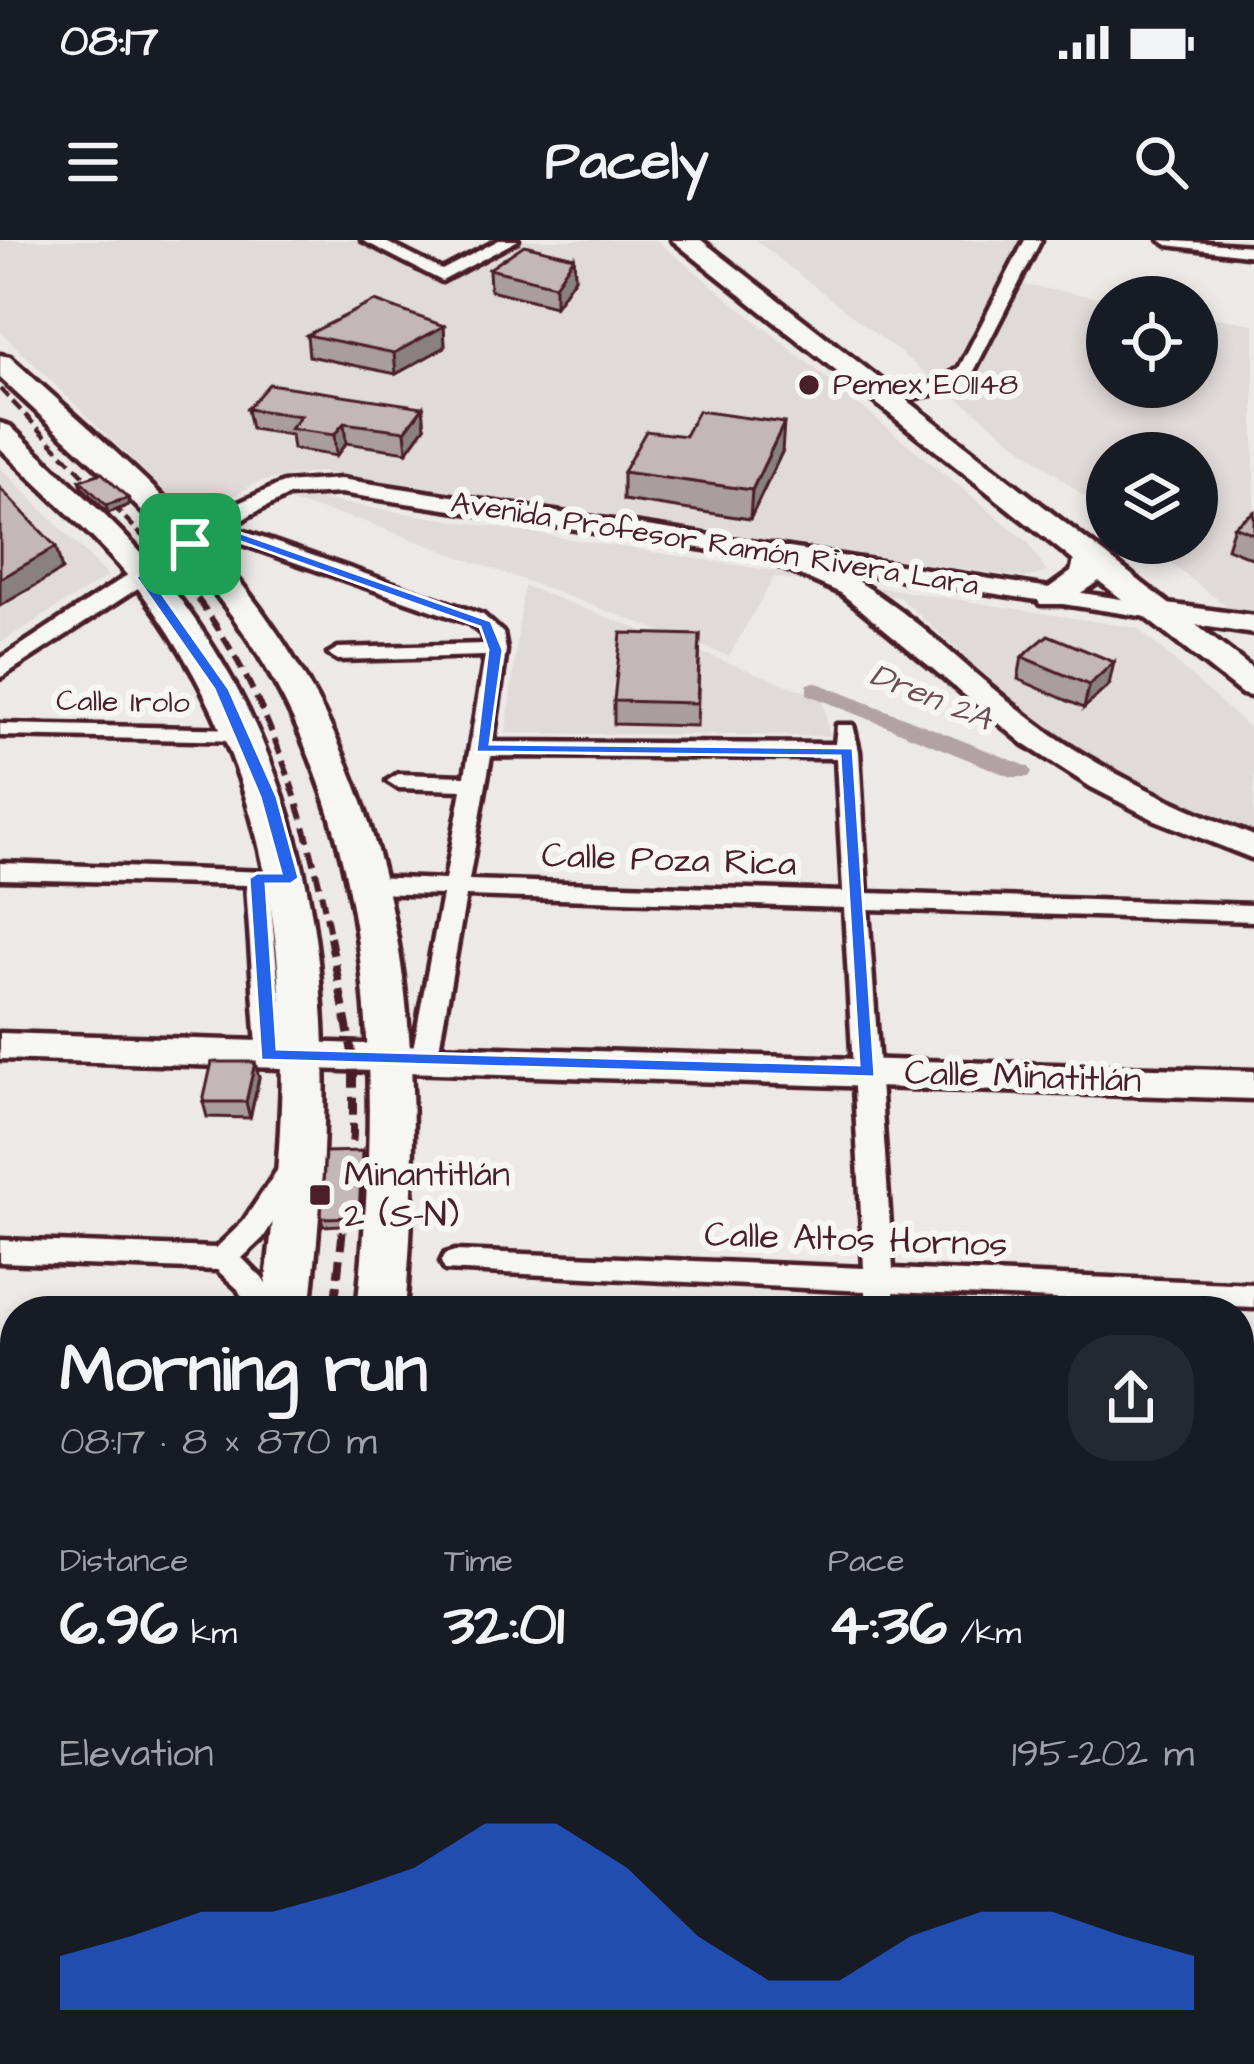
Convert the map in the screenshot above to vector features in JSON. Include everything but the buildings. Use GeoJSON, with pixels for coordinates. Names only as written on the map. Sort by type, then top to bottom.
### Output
{"type":"FeatureCollection","features":[{"type":"Feature","properties":{"kind":"main road"},"geometry":{"type":"LineString","coordinates":[[685,240],[884,401],[1086,535]]}},
{"type":"Feature","properties":{"kind":"main road"},"geometry":{"type":"LineString","coordinates":[[725,240],[919,392],[1086,532]]}},
{"type":"Feature","properties":{"kind":"main road"},"geometry":{"type":"LineString","coordinates":[[0,363],[202,536],[306,704],[342,790],[370,885],[409,1060],[383,1296]]}},
{"type":"Feature","properties":{"kind":"main road"},"geometry":{"type":"LineString","coordinates":[[0,432],[143,577],[198,651],[244,735],[268,797],[287,1056],[304,1144],[288,1296]]}},
{"type":"Feature","properties":{"kind":"main road"},"geometry":{"type":"LineString","coordinates":[[773,553],[851,587],[1035,737],[1102,779],[1254,848]]}},
{"type":"Feature","properties":{"kind":"main road"},"geometry":{"type":"LineString","coordinates":[[1052,597],[1086,577],[1094,564]]}},
{"type":"Feature","properties":{"kind":"main road"},"geometry":{"type":"LineString","coordinates":[[1119,564],[1160,612],[1254,688]]}},
{"type":"Feature","properties":{"kind":"main road"},"geometry":{"type":"LineString","coordinates":[[1130,564],[1254,652]]}},
{"type":"Feature","properties":{"kind":"main road","name":"Avenida Profesor Ramón Rivera Lara"},"geometry":{"type":"LineString","coordinates":[[1160,612],[1254,626]]}},
{"type":"Feature","properties":{"kind":"main road","name":"Calle Minatitlán"},"geometry":{"type":"LineString","coordinates":[[0,1046],[1254,1084]]}},
{"type":"Feature","properties":{"kind":"street"},"geometry":{"type":"LineString","coordinates":[[370,240],[442,276],[510,240]]}},
{"type":"Feature","properties":{"kind":"street"},"geometry":{"type":"LineString","coordinates":[[884,401],[944,386],[966,371],[1033,240]]}},
{"type":"Feature","properties":{"kind":"street"},"geometry":{"type":"LineString","coordinates":[[1168,240],[1254,250]]}},
{"type":"Feature","properties":{"kind":"street","name":"Avenida Profesor Ramón Rivera Lara"},"geometry":{"type":"LineString","coordinates":[[202,536],[264,497],[326,485],[1160,612]]}},
{"type":"Feature","properties":{"kind":"street"},"geometry":{"type":"LineString","coordinates":[[0,670],[202,536],[476,619],[493,633],[496,650],[456,889],[409,1060]]}},
{"type":"Feature","properties":{"kind":"street"},"geometry":{"type":"LineString","coordinates":[[338,654],[496,650]]}},
{"type":"Feature","properties":{"kind":"street","name":"Calle Irolo"},"geometry":{"type":"LineString","coordinates":[[0,730],[244,735]]}},
{"type":"Feature","properties":{"kind":"street"},"geometry":{"type":"LineString","coordinates":[[481,749],[847,741],[880,1296]]}},
{"type":"Feature","properties":{"kind":"street"},"geometry":{"type":"LineString","coordinates":[[398,781],[476,783]]}},
{"type":"Feature","properties":{"kind":"street"},"geometry":{"type":"LineString","coordinates":[[0,871],[274,878]]}},
{"type":"Feature","properties":{"kind":"street","name":"Calle Poza Rica"},"geometry":{"type":"LineString","coordinates":[[370,885],[1254,913]]}},
{"type":"Feature","properties":{"kind":"street"},"geometry":{"type":"LineString","coordinates":[[222,1259],[270,1208],[304,1144]]}},
{"type":"Feature","properties":{"kind":"street"},"geometry":{"type":"LineString","coordinates":[[0,1251],[222,1259],[242,1271],[259,1296]]}},
{"type":"Feature","properties":{"kind":"street","name":"Calle Altos Hornos"},"geometry":{"type":"LineString","coordinates":[[455,1262],[1254,1296]]}},
{"type":"Feature","properties":{"kind":"shaded area"},"geometry":{"type":"Polygon","coordinates":[[[0,240],[369,240],[446,277],[519,240],[656,240],[1028,542],[1047,573],[1024,578],[320,472],[257,482],[194,520],[0,331],[0,240]]]}},
{"type":"Feature","properties":{"kind":"shaded area"},"geometry":{"type":"Polygon","coordinates":[[[755,240],[1030,240],[1016,284],[1086,296],[1086,408],[1218,408],[1218,318],[1254,324],[1254,628],[1172,564],[1218,564],[1218,432],[1086,432],[1086,498],[755,240]]]}},
{"type":"Feature","properties":{"kind":"shaded area"},"geometry":{"type":"Polygon","coordinates":[[[0,467],[108,576],[0,643],[0,467]]]}},
{"type":"Feature","properties":{"kind":"shaded area"},"geometry":{"type":"Polygon","coordinates":[[[309,498],[1137,628],[1254,732],[1254,838],[1130,785],[1073,751],[966,666],[968,659],[899,597],[774,577],[729,656],[366,522],[292,502],[309,498]]]}},
{"type":"Feature","properties":{"kind":"shaded area"},"geometry":{"type":"Polygon","coordinates":[[[524,586],[822,698],[830,736],[506,733],[524,586]]]}},
{"type":"Feature","properties":{"kind":"waterway","name":"Dren 2A"},"geometry":{"type":"LineString","coordinates":[[815,689],[1020,772]]}},
{"type":"Feature","properties":{"kind":"railway"},"geometry":{"type":"LineString","coordinates":[[0,389],[155,549]]}},
{"type":"Feature","properties":{"kind":"railway"},"geometry":{"type":"LineString","coordinates":[[153,546],[221,633],[248,680],[290,781],[331,940]]}},
{"type":"Feature","properties":{"kind":"railway"},"geometry":{"type":"LineString","coordinates":[[330,937],[353,1058],[353,1135],[336,1296]]}},
{"type":"Feature","properties":{"kind":"place","name":"Pemex E01148"},"geometry":{"type":"Point","coordinates":[809,385]}},
{"type":"Feature","properties":{"kind":"place","name":"Minantitlán 2 (S-N)"},"geometry":{"type":"Point","coordinates":[320,1195]}},
{"type":"Feature","properties":{"kind":"route"},"geometry":{"type":"LineString","coordinates":[[215,528],[486,624],[496,650],[481,749],[848,751],[868,1072],[267,1055],[269,1022],[257,878],[291,878],[244,735],[221,689],[169,608],[143,577],[190,544],[215,528]]}}]}
